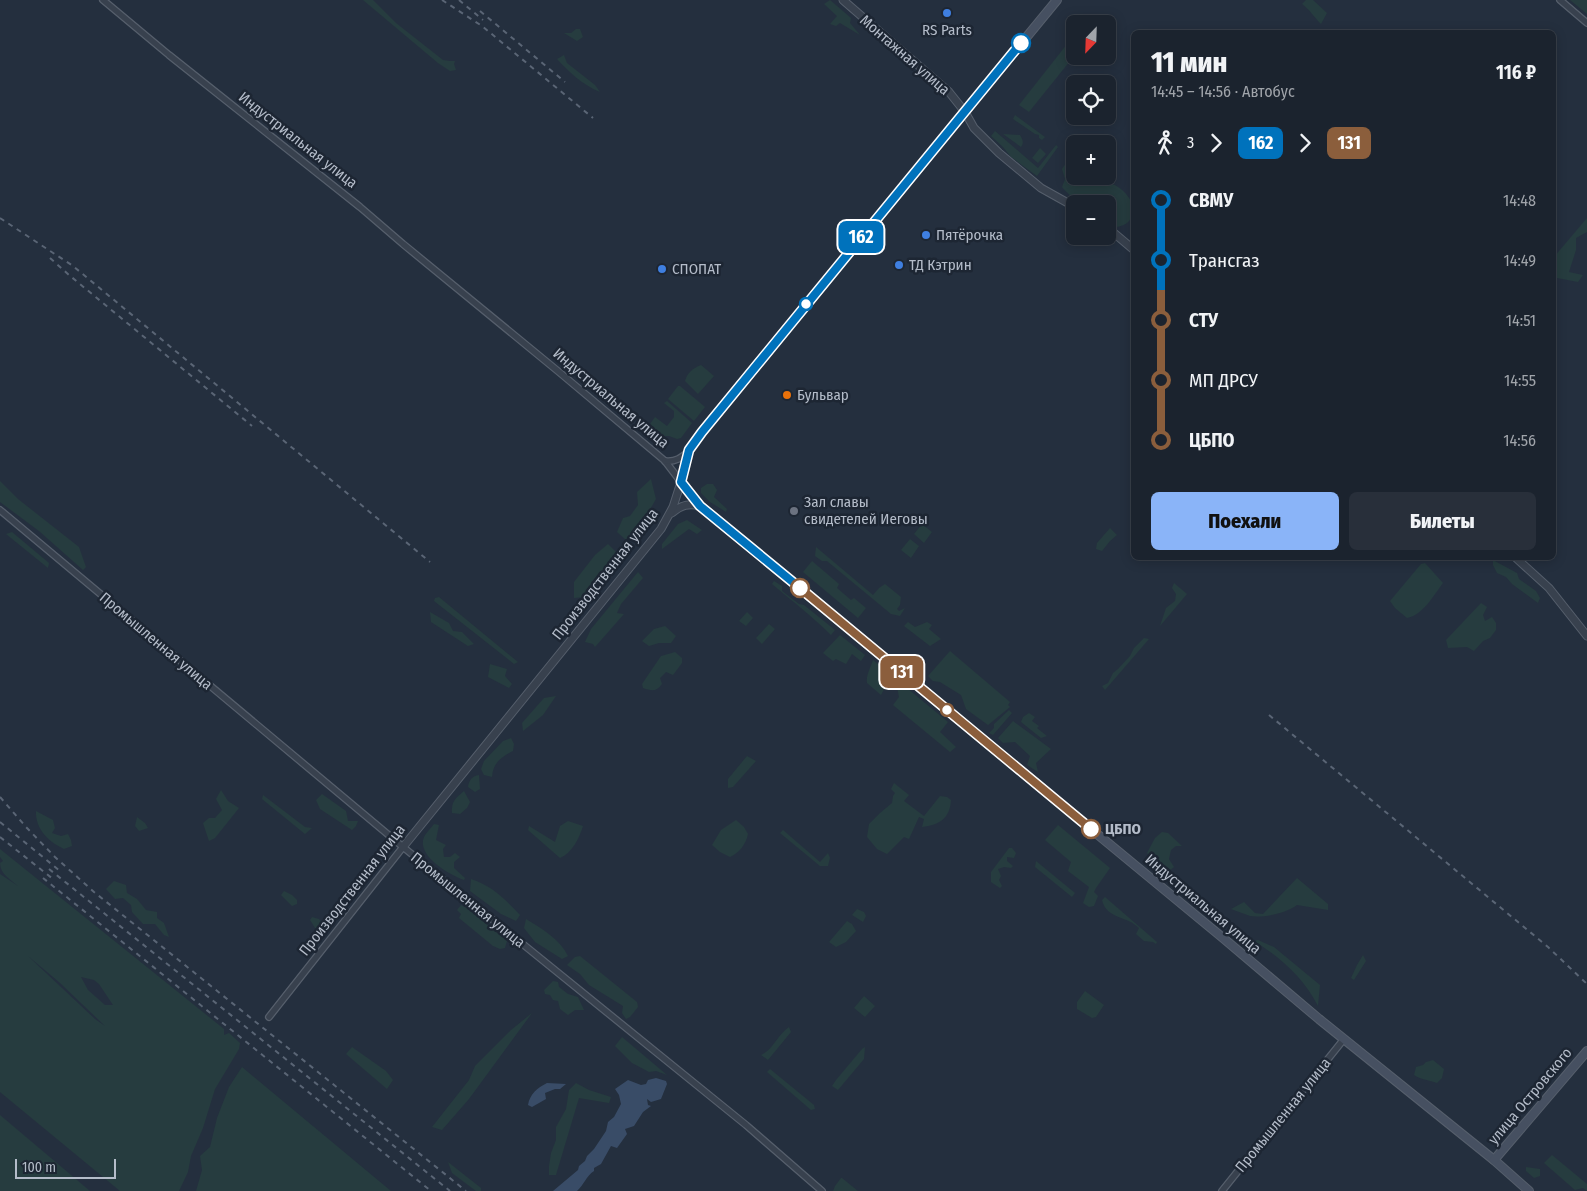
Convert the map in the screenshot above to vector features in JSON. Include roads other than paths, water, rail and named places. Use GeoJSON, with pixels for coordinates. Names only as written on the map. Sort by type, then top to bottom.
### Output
{"type":"FeatureCollection","features":[{"type":"Feature","properties":{"kind":"main road","name":"Производственная улица"},"geometry":{"type":"LineString","coordinates":[[681,482],[689,450],[702,432],[1057,0]]}},
{"type":"Feature","properties":{"kind":"main road","name":"Индустриальная улица"},"geometry":{"type":"LineString","coordinates":[[681,482],[700,506],[1344,1039],[1494,1160],[1529,1191]]}},
{"type":"Feature","properties":{"kind":"main road","name":"улица Островского"},"geometry":{"type":"LineString","coordinates":[[1494,1160],[1587,1051]]}},
{"type":"Feature","properties":{"kind":"street","name":"Индустриальная улица"},"geometry":{"type":"LineString","coordinates":[[104,0],[168,55],[360,207],[665,461],[681,482]]}},
{"type":"Feature","properties":{"kind":"street","name":"Монтажная улица"},"geometry":{"type":"LineString","coordinates":[[843,0],[949,92],[982,137],[1041,188],[1066,201]]}},
{"type":"Feature","properties":{"kind":"street"},"geometry":{"type":"LineString","coordinates":[[1560,0],[1587,23]]}},
{"type":"Feature","properties":{"kind":"street"},"geometry":{"type":"LineString","coordinates":[[1116,235],[1131,247]]}},
{"type":"Feature","properties":{"kind":"street"},"geometry":{"type":"LineString","coordinates":[[665,461],[672,462],[681,458],[689,450]]}},
{"type":"Feature","properties":{"kind":"street","name":"Производственная улица"},"geometry":{"type":"LineString","coordinates":[[269,1017],[403,847],[655,536],[673,507],[681,482]]}},
{"type":"Feature","properties":{"kind":"street"},"geometry":{"type":"LineString","coordinates":[[668,517],[678,508],[685,505],[700,506]]}},
{"type":"Feature","properties":{"kind":"street","name":"Промышленная улица"},"geometry":{"type":"LineString","coordinates":[[0,510],[403,847],[746,1125],[822,1191]]}},
{"type":"Feature","properties":{"kind":"street"},"geometry":{"type":"LineString","coordinates":[[1518,560],[1550,588],[1587,636]]}},
{"type":"Feature","properties":{"kind":"street","name":"Промышленная улица"},"geometry":{"type":"LineString","coordinates":[[1222,1191],[1344,1039]]}},
{"type":"Feature","properties":{"kind":"water"},"geometry":{"type":"Polygon","coordinates":[[[656,1078],[666,1081],[667,1084],[661,1099],[651,1102],[647,1099],[648,1105],[651,1106],[643,1112],[634,1126],[625,1129],[627,1134],[617,1148],[611,1146],[601,1164],[594,1168],[594,1171],[577,1191],[553,1191],[578,1170],[579,1166],[585,1161],[606,1131],[608,1122],[614,1117],[621,1104],[615,1089],[628,1080],[641,1085],[646,1084],[648,1080],[656,1078]]]}},
{"type":"Feature","properties":{"kind":"water"},"geometry":{"type":"Polygon","coordinates":[[[547,1083],[566,1084],[560,1089],[545,1093],[546,1099],[532,1107],[528,1105],[534,1092],[547,1083]]]}},
{"type":"Feature","properties":{"kind":"railway"},"geometry":{"type":"LineString","coordinates":[[442,0],[482,26],[593,118]]}},
{"type":"Feature","properties":{"kind":"railway"},"geometry":{"type":"LineString","coordinates":[[459,0],[483,20]]}},
{"type":"Feature","properties":{"kind":"railway"},"geometry":{"type":"LineString","coordinates":[[480,11],[565,82]]}},
{"type":"Feature","properties":{"kind":"railway"},"geometry":{"type":"LineString","coordinates":[[0,218],[73,266],[430,562]]}},
{"type":"Feature","properties":{"kind":"railway"},"geometry":{"type":"LineString","coordinates":[[50,258],[252,426]]}},
{"type":"Feature","properties":{"kind":"railway"},"geometry":{"type":"LineString","coordinates":[[1269,715],[1548,947],[1587,984]]}},
{"type":"Feature","properties":{"kind":"railway"},"geometry":{"type":"LineString","coordinates":[[0,797],[55,857],[94,892],[466,1191]]}},
{"type":"Feature","properties":{"kind":"railway"},"geometry":{"type":"LineString","coordinates":[[0,822],[60,871]]}},
{"type":"Feature","properties":{"kind":"railway"},"geometry":{"type":"LineString","coordinates":[[0,837],[53,879]]}},
{"type":"Feature","properties":{"kind":"railway"},"geometry":{"type":"LineString","coordinates":[[49,869],[450,1191]]}},
{"type":"Feature","properties":{"kind":"railway"},"geometry":{"type":"LineString","coordinates":[[43,878],[431,1191]]}},
{"type":"Feature","properties":{"kind":"place","name":"RS Parts"},"geometry":{"type":"Point","coordinates":[947,13]}},
{"type":"Feature","properties":{"kind":"place","name":"Пятёрочка"},"geometry":{"type":"Point","coordinates":[926,235]}},
{"type":"Feature","properties":{"kind":"place","name":"ТД Кэтрин"},"geometry":{"type":"Point","coordinates":[899,265]}},
{"type":"Feature","properties":{"kind":"place","name":"СПОПАТ"},"geometry":{"type":"Point","coordinates":[662,269]}},
{"type":"Feature","properties":{"kind":"place","name":"Бульвар"},"geometry":{"type":"Point","coordinates":[787,395]}},
{"type":"Feature","properties":{"kind":"place","name":"Зал славы свидетелей Иеговы"},"geometry":{"type":"Point","coordinates":[794,511]}},
{"type":"Feature","properties":{"kind":"place","name":"ЦБПО"},"geometry":{"type":"Point","coordinates":[1091,829]}}]}
